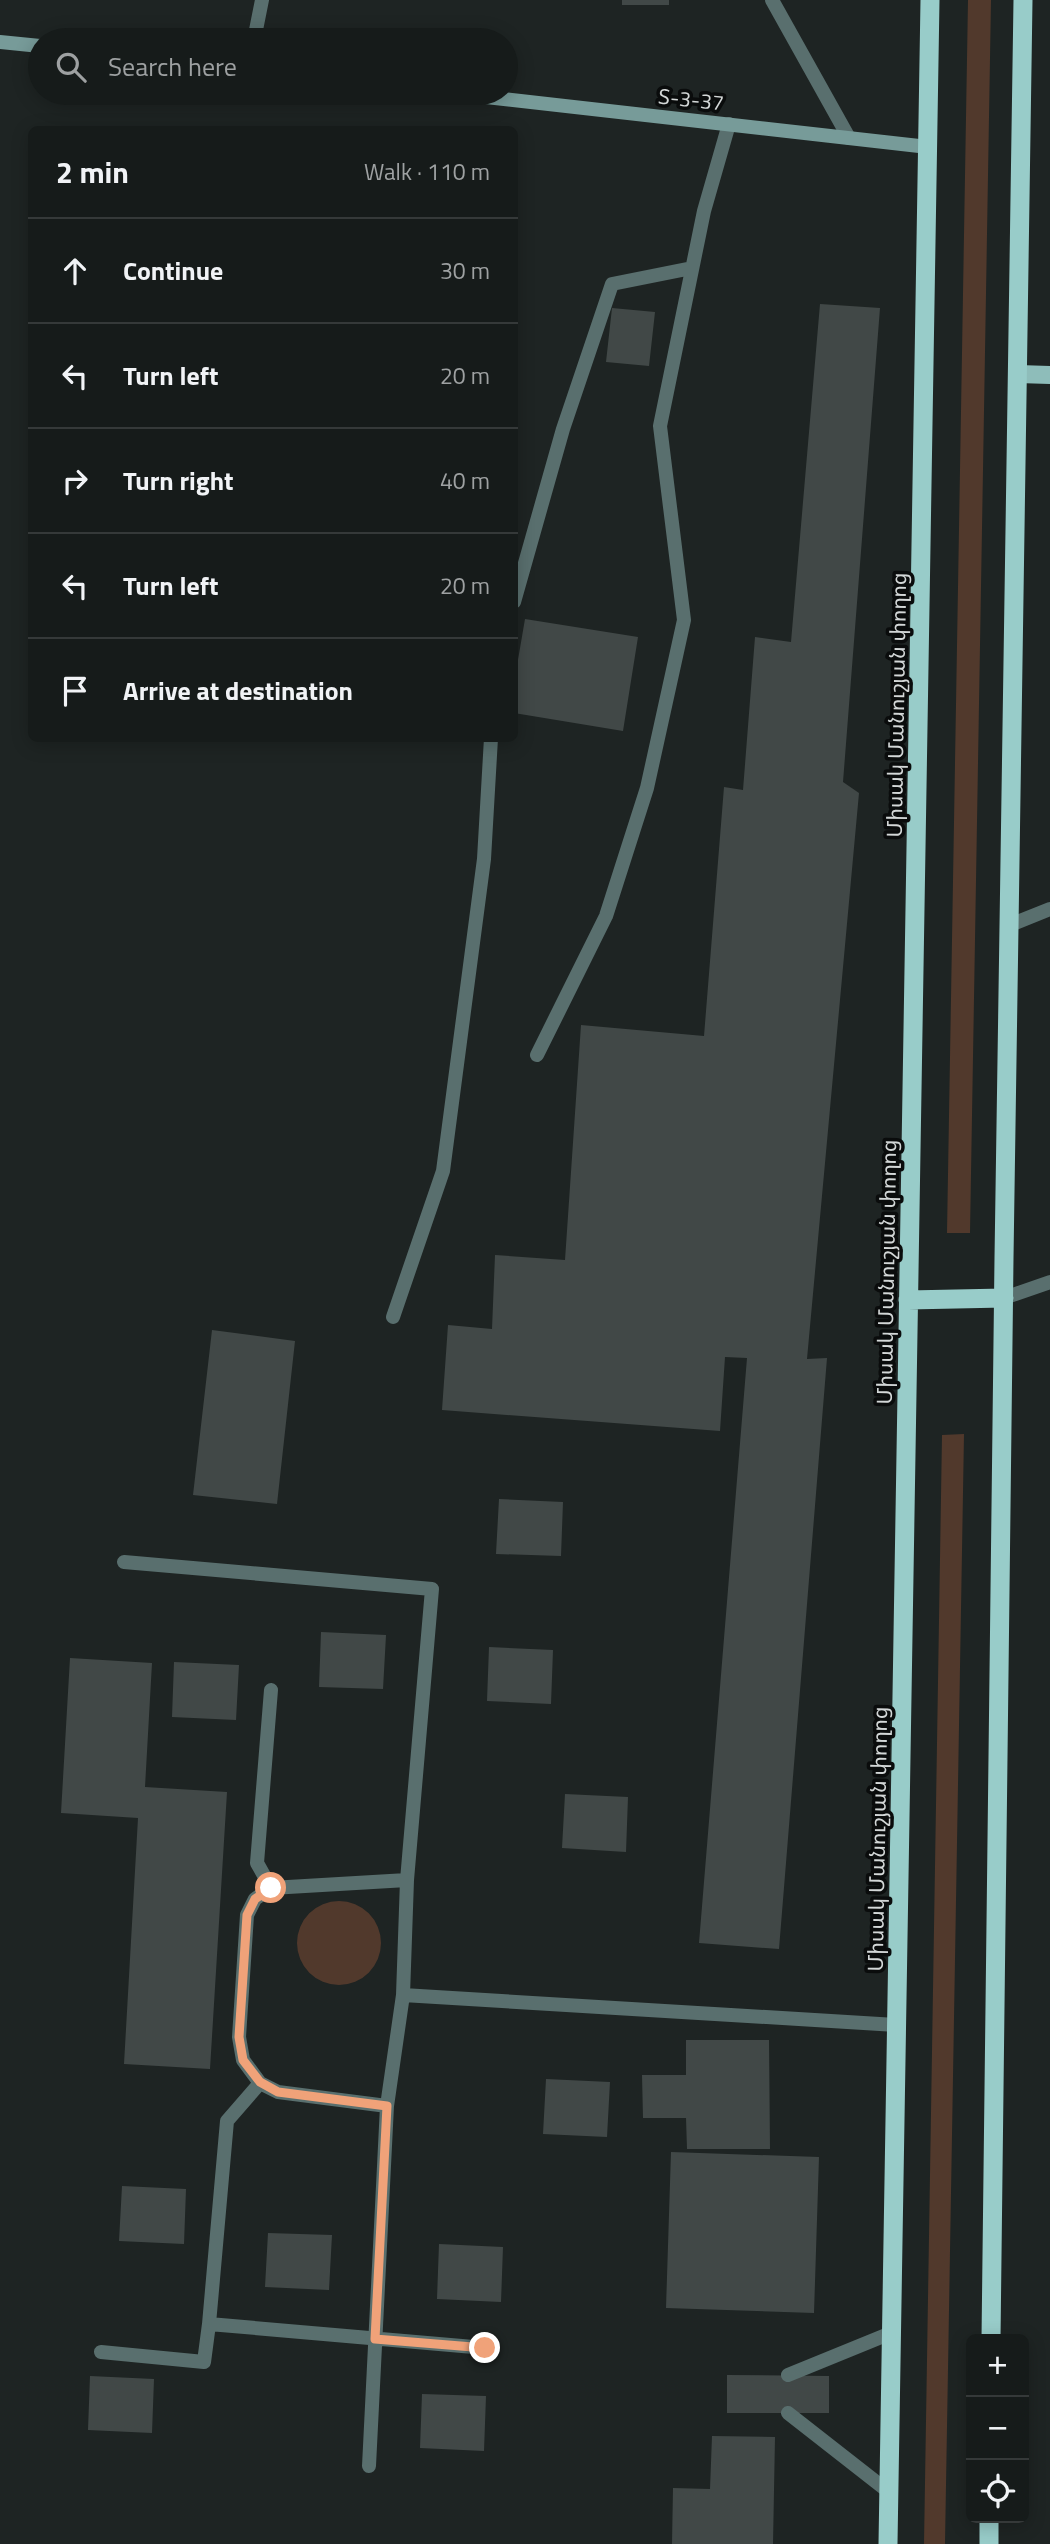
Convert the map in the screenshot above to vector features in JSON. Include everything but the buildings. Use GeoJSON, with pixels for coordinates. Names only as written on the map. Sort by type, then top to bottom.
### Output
{"type":"FeatureCollection","features":[{"type":"Feature","properties":{"kind":"highway","name":"Միսակ Մանուշյան փողոց"},"geometry":{"type":"LineString","coordinates":[[888,2544],[930,0]]}},
{"type":"Feature","properties":{"kind":"highway"},"geometry":{"type":"LineString","coordinates":[[991,2334],[1023,0]]}},
{"type":"Feature","properties":{"kind":"highway"},"geometry":{"type":"LineString","coordinates":[[908,1300],[1004,1298]]}},
{"type":"Feature","properties":{"kind":"highway"},"geometry":{"type":"LineString","coordinates":[[989,2523],[989,2544]]}},
{"type":"Feature","properties":{"kind":"main road"},"geometry":{"type":"LineString","coordinates":[[0,42],[28,45]]}},
{"type":"Feature","properties":{"kind":"main road","name":"Տ-3-37"},"geometry":{"type":"LineString","coordinates":[[518,101],[928,146]]}},
{"type":"Feature","properties":{"kind":"main road"},"geometry":{"type":"LineString","coordinates":[[1017,373],[1050,375]]}},
{"type":"Feature","properties":{"kind":"lane"},"geometry":{"type":"LineString","coordinates":[[256,28],[262,0]]}},
{"type":"Feature","properties":{"kind":"lane"},"geometry":{"type":"LineString","coordinates":[[772,0],[849,138]]}},
{"type":"Feature","properties":{"kind":"lane"},"geometry":{"type":"LineString","coordinates":[[537,1055],[606,916],[647,788],[684,620],[660,426],[704,211],[729,124]]}},
{"type":"Feature","properties":{"kind":"lane"},"geometry":{"type":"LineString","coordinates":[[518,588],[563,429],[612,284],[692,268]]}},
{"type":"Feature","properties":{"kind":"lane"},"geometry":{"type":"LineString","coordinates":[[393,1317],[443,1171],[484,859],[491,742]]}},
{"type":"Feature","properties":{"kind":"lane"},"geometry":{"type":"LineString","coordinates":[[1010,925],[1050,909]]}},
{"type":"Feature","properties":{"kind":"lane"},"geometry":{"type":"LineString","coordinates":[[1004,1298],[1050,1282]]}},
{"type":"Feature","properties":{"kind":"lane"},"geometry":{"type":"LineString","coordinates":[[124,1562],[432,1589],[407,1880],[403,1995],[387,2106],[369,2466]]}},
{"type":"Feature","properties":{"kind":"lane"},"geometry":{"type":"LineString","coordinates":[[271,1689],[257,1863],[271,1888]]}},
{"type":"Feature","properties":{"kind":"lane"},"geometry":{"type":"LineString","coordinates":[[387,2106],[278,2092],[260,2082],[243,2060],[239,2037],[247,1915],[255,1899],[271,1888],[407,1880]]}},
{"type":"Feature","properties":{"kind":"lane"},"geometry":{"type":"LineString","coordinates":[[403,1995],[896,2025]]}},
{"type":"Feature","properties":{"kind":"lane"},"geometry":{"type":"LineString","coordinates":[[101,2352],[204,2362],[227,2121],[260,2082]]}},
{"type":"Feature","properties":{"kind":"lane"},"geometry":{"type":"LineString","coordinates":[[209,2324],[485,2348]]}},
{"type":"Feature","properties":{"kind":"lane"},"geometry":{"type":"LineString","coordinates":[[788,2375],[891,2333]]}},
{"type":"Feature","properties":{"kind":"lane"},"geometry":{"type":"LineString","coordinates":[[788,2413],[889,2492]]}},
{"type":"Feature","properties":{"kind":"shaded area"},"geometry":{"type":"Polygon","coordinates":[[[968,0],[991,0],[970,1233],[947,1233],[968,0]]]}},
{"type":"Feature","properties":{"kind":"shaded area"},"geometry":{"type":"Polygon","coordinates":[[[964,1434],[945,2544],[924,2544],[942,1435],[964,1434]]]}},
{"type":"Feature","properties":{"kind":"shaded area"},"geometry":{"type":"Polygon","coordinates":[[[339,1901],[355,1904],[374,1920],[381,1943],[378,1959],[362,1978],[339,1985],[323,1982],[304,1966],[297,1943],[300,1927],[316,1908],[339,1901]]]}},
{"type":"Feature","properties":{"kind":"route"},"geometry":{"type":"LineString","coordinates":[[271,1888],[255,1899],[247,1915],[239,2037],[243,2060],[260,2082],[278,2092],[387,2106],[375,2339],[485,2348]]}}]}
